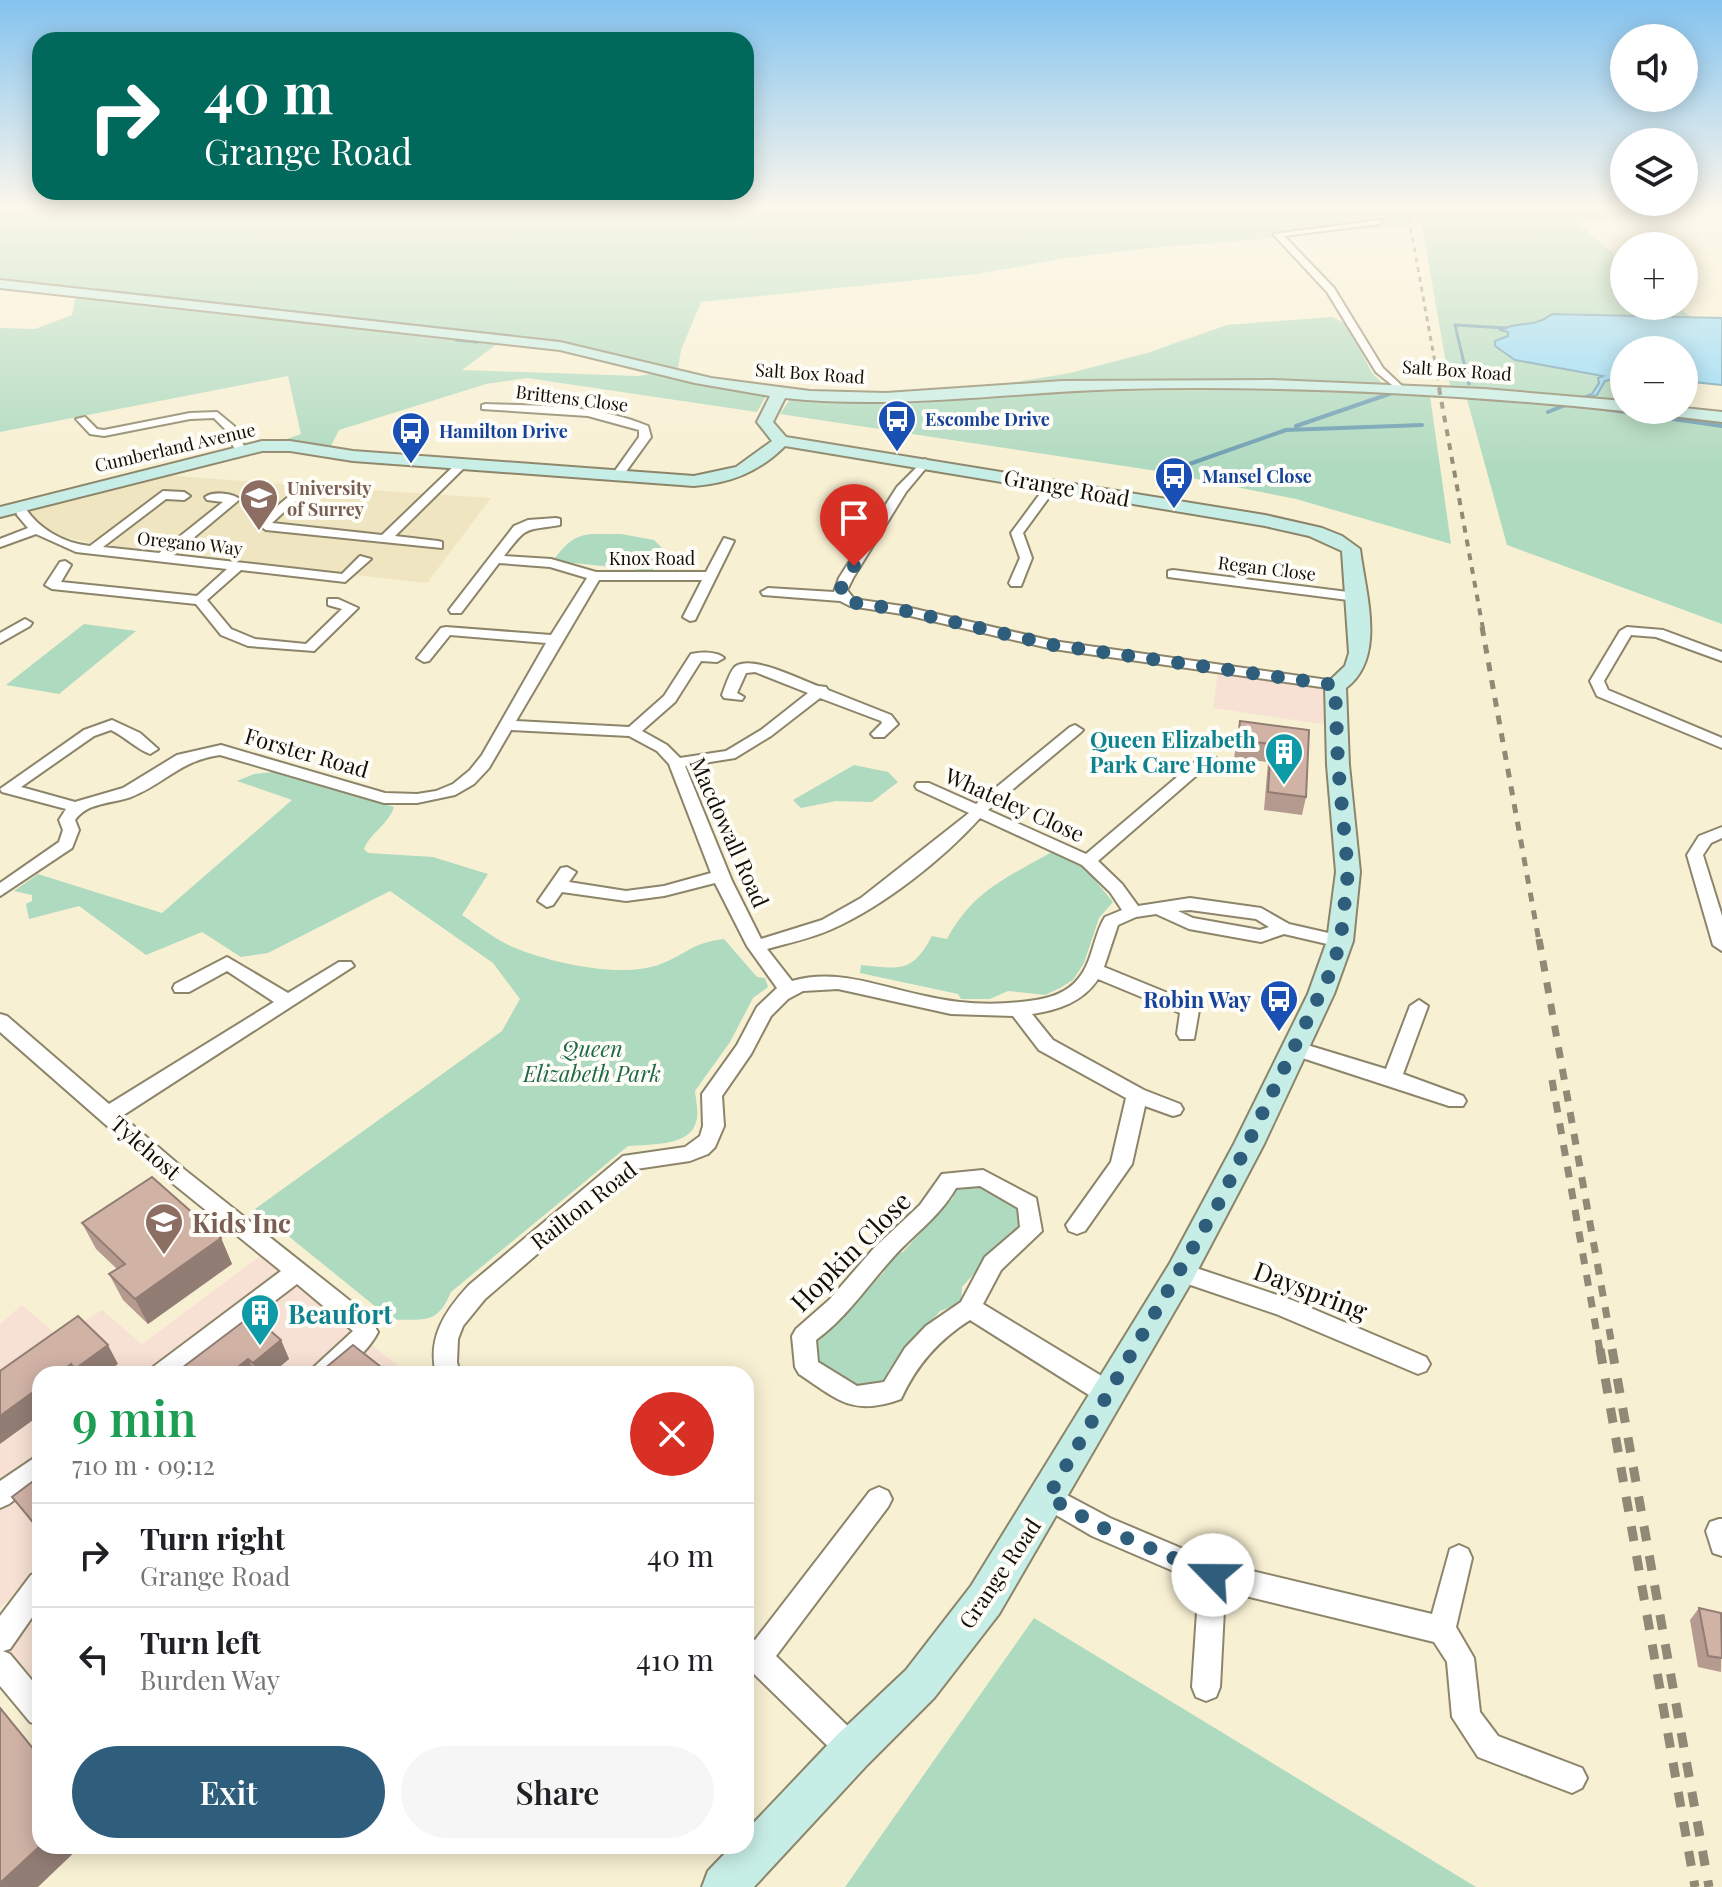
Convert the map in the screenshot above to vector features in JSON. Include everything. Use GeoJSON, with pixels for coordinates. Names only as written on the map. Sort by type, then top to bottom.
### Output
{"type":"FeatureCollection","features":[{"type":"Feature","properties":{"kind":"street","name":"Salt Box Road"},"geometry":{"type":"LineString","coordinates":[[108,296],[573,348],[615,355],[694,378],[779,394],[882,397],[1063,386],[1397,386],[1515,393],[1610,404]]}},
{"type":"Feature","properties":{"kind":"street"},"geometry":{"type":"LineString","coordinates":[[1336,296],[1384,378],[1397,386]]}},
{"type":"Feature","properties":{"kind":"street"},"geometry":{"type":"LineString","coordinates":[[779,394],[765,422],[781,441]]}},
{"type":"Feature","properties":{"kind":"street","name":"Brittens Close"},"geometry":{"type":"LineString","coordinates":[[486,407],[592,414],[620,419],[644,428],[645,437],[618,475]]}},
{"type":"Feature","properties":{"kind":"street"},"geometry":{"type":"LineString","coordinates":[[1698,414],[1722,417]]}},
{"type":"Feature","properties":{"kind":"street"},"geometry":{"type":"LineString","coordinates":[[81,419],[94,432],[104,433],[190,416],[217,415],[230,428],[240,450]]}},
{"type":"Feature","properties":{"kind":"street","name":"Grange Road"},"geometry":{"type":"LineString","coordinates":[[724,1887],[852,1750],[920,1684],[985,1600],[1181,1272],[1249,1144],[1333,967],[1340,941],[1348,872],[1338,765],[1335,685],[1346,679],[1358,661],[1351,549],[1323,532],[925,462],[781,441]]}},
{"type":"Feature","properties":{"kind":"street","name":"Cumberland Avenue"},"geometry":{"type":"LineString","coordinates":[[0,512],[240,450],[290,446],[353,456],[694,481],[730,478],[758,463],[781,441]]}},
{"type":"Feature","properties":{"kind":"street"},"geometry":{"type":"LineString","coordinates":[[843,597],[840,590],[846,578],[901,490],[925,462]]}},
{"type":"Feature","properties":{"kind":"street"},"geometry":{"type":"LineString","coordinates":[[385,539],[462,464]]}},
{"type":"Feature","properties":{"kind":"street"},"geometry":{"type":"LineString","coordinates":[[1016,583],[1026,558],[1017,533],[1052,485]]}},
{"type":"Feature","properties":{"kind":"street"},"geometry":{"type":"LineString","coordinates":[[300,491],[266,522],[266,526],[438,545]]}},
{"type":"Feature","properties":{"kind":"street"},"geometry":{"type":"LineString","coordinates":[[92,550],[163,495],[184,496]]}},
{"type":"Feature","properties":{"kind":"street"},"geometry":{"type":"LineString","coordinates":[[161,558],[234,499],[211,497]]}},
{"type":"Feature","properties":{"kind":"street"},"geometry":{"type":"LineString","coordinates":[[284,506],[315,509]]}},
{"type":"Feature","properties":{"kind":"street"},"geometry":{"type":"LineString","coordinates":[[0,543],[35,530],[22,518],[19,507]]}},
{"type":"Feature","properties":{"kind":"street"},"geometry":{"type":"LineString","coordinates":[[456,610],[518,529],[528,524],[556,522]]}},
{"type":"Feature","properties":{"kind":"street","name":"Oregano Way"},"geometry":{"type":"LineString","coordinates":[[35,530],[76,548],[345,578],[365,559]]}},
{"type":"Feature","properties":{"kind":"street","name":"Knox Road"},"geometry":{"type":"LineString","coordinates":[[690,617],[728,541]]}},
{"type":"Feature","properties":{"kind":"street","name":"Knox Road"},"geometry":{"type":"LineString","coordinates":[[495,559],[551,563],[595,576],[708,576]]}},
{"type":"Feature","properties":{"kind":"street"},"geometry":{"type":"LineString","coordinates":[[65,565],[52,585],[200,600],[226,632],[253,643],[289,648],[309,648],[351,608],[333,602]]}},
{"type":"Feature","properties":{"kind":"street"},"geometry":{"type":"LineString","coordinates":[[200,600],[237,567]]}},
{"type":"Feature","properties":{"kind":"street","name":"Regan Close"},"geometry":{"type":"LineString","coordinates":[[1173,574],[1356,597]]}},
{"type":"Feature","properties":{"kind":"street","name":"Knox Road"},"geometry":{"type":"LineString","coordinates":[[505,725],[554,639],[595,576]]}},
{"type":"Feature","properties":{"kind":"street"},"geometry":{"type":"LineString","coordinates":[[768,592],[843,597],[859,604],[902,610],[1053,645],[1335,685]]}},
{"type":"Feature","properties":{"kind":"street"},"geometry":{"type":"LineString","coordinates":[[0,639],[25,623]]}},
{"type":"Feature","properties":{"kind":"street"},"geometry":{"type":"LineString","coordinates":[[424,658],[446,631],[554,639]]}},
{"type":"Feature","properties":{"kind":"street"},"geometry":{"type":"LineString","coordinates":[[1722,657],[1658,633],[1627,631],[1597,681],[1602,693],[1722,743]]}},
{"type":"Feature","properties":{"kind":"street"},"geometry":{"type":"LineString","coordinates":[[632,732],[663,710],[676,694],[696,657],[717,658]]}},
{"type":"Feature","properties":{"kind":"street"},"geometry":{"type":"LineString","coordinates":[[737,697],[729,695],[741,669],[757,668],[821,690],[886,718],[890,724],[879,734]]}},
{"type":"Feature","properties":{"kind":"street"},"geometry":{"type":"LineString","coordinates":[[676,763],[730,755],[766,733],[821,690]]}},
{"type":"Feature","properties":{"kind":"street"},"geometry":{"type":"LineString","coordinates":[[4,792],[89,733],[112,725],[135,736],[150,749]]}},
{"type":"Feature","properties":{"kind":"street","name":"Macdowall Road"},"geometry":{"type":"LineString","coordinates":[[505,725],[632,732],[662,748],[676,763],[720,876],[756,946],[767,965],[788,989]]}},
{"type":"Feature","properties":{"kind":"street","name":"Forster Road"},"geometry":{"type":"LineString","coordinates":[[76,807],[135,789],[169,764],[194,752],[221,750],[384,798],[427,797],[444,793],[468,781],[505,725]]}},
{"type":"Feature","properties":{"kind":"street"},"geometry":{"type":"LineString","coordinates":[[756,946],[837,919],[896,883],[1075,730]]}},
{"type":"Feature","properties":{"kind":"street"},"geometry":{"type":"LineString","coordinates":[[1088,861],[1208,758]]}},
{"type":"Feature","properties":{"kind":"street","name":"Whateley Close"},"geometry":{"type":"LineString","coordinates":[[923,786],[976,814],[1088,861],[1116,888],[1133,912]]}},
{"type":"Feature","properties":{"kind":"street"},"geometry":{"type":"LineString","coordinates":[[0,891],[66,844],[71,830],[67,820],[76,807],[4,792]]}},
{"type":"Feature","properties":{"kind":"street"},"geometry":{"type":"LineString","coordinates":[[1722,832],[1705,840],[1695,855],[1722,945]]}},
{"type":"Feature","properties":{"kind":"street"},"geometry":{"type":"LineString","coordinates":[[557,886],[626,896],[664,891],[720,876]]}},
{"type":"Feature","properties":{"kind":"street"},"geometry":{"type":"LineString","coordinates":[[788,989],[802,984],[832,982],[940,1006],[1018,1009],[1060,1001],[1082,987],[1094,970],[1111,921],[1133,912],[1159,908],[1189,923],[1261,936],[1283,928],[1340,941]]}},
{"type":"Feature","properties":{"kind":"street"},"geometry":{"type":"LineString","coordinates":[[182,988],[227,963],[287,1001]]}},
{"type":"Feature","properties":{"kind":"street"},"geometry":{"type":"LineString","coordinates":[[109,1114],[345,966]]}},
{"type":"Feature","properties":{"kind":"street"},"geometry":{"type":"LineString","coordinates":[[1094,970],[1190,1010],[1187,1034]]}},
{"type":"Feature","properties":{"kind":"street","name":"Railton Road"},"geometry":{"type":"LineString","coordinates":[[445,1366],[443,1359],[448,1329],[454,1317],[477,1292],[630,1162],[651,1157],[672,1158],[705,1145],[714,1125],[710,1101],[712,1094],[744,1050],[767,1006],[788,989]]}},
{"type":"Feature","properties":{"kind":"street"},"geometry":{"type":"LineString","coordinates":[[1392,1078],[1419,1006]]}},
{"type":"Feature","properties":{"kind":"street"},"geometry":{"type":"LineString","coordinates":[[1018,1009],[1046,1045],[1137,1095],[1173,1109]]}},
{"type":"Feature","properties":{"kind":"street","name":"Tylehost"},"geometry":{"type":"LineString","coordinates":[[0,1021],[296,1272],[360,1322],[366,1332],[331,1366]]}},
{"type":"Feature","properties":{"kind":"street"},"geometry":{"type":"LineString","coordinates":[[1294,1048],[1456,1101]]}},
{"type":"Feature","properties":{"kind":"street"},"geometry":{"type":"LineString","coordinates":[[1077,1225],[1121,1164],[1137,1095]]}},
{"type":"Feature","properties":{"kind":"street","name":"Hopkin Close"},"geometry":{"type":"LineString","coordinates":[[983,1178],[1028,1204],[1031,1231],[1015,1240],[976,1289],[970,1308],[946,1321],[898,1375],[892,1392],[854,1397],[807,1367],[804,1336],[822,1323],[870,1272],[881,1255],[901,1240],[941,1198],[950,1180],[983,1178]]}},
{"type":"Feature","properties":{"kind":"street"},"geometry":{"type":"LineString","coordinates":[[172,1366],[296,1272]]}},
{"type":"Feature","properties":{"kind":"street","name":"Dayspring"},"geometry":{"type":"LineString","coordinates":[[1181,1272],[1284,1307],[1418,1364]]}},
{"type":"Feature","properties":{"kind":"street"},"geometry":{"type":"LineString","coordinates":[[970,1308],[1109,1394]]}},
{"type":"Feature","properties":{"kind":"street"},"geometry":{"type":"LineString","coordinates":[[0,1496],[32,1471]]}},
{"type":"Feature","properties":{"kind":"street"},"geometry":{"type":"LineString","coordinates":[[1048,1497],[1101,1527],[1213,1575],[1442,1630],[1460,1658],[1466,1717],[1488,1747],[1572,1778]]}},
{"type":"Feature","properties":{"kind":"street"},"geometry":{"type":"LineString","coordinates":[[754,1652],[879,1499]]}},
{"type":"Feature","properties":{"kind":"street"},"geometry":{"type":"LineString","coordinates":[[1722,1531],[1719,1531],[1722,1544]]}},
{"type":"Feature","properties":{"kind":"street"},"geometry":{"type":"LineString","coordinates":[[1442,1630],[1459,1558]]}},
{"type":"Feature","properties":{"kind":"street"},"geometry":{"type":"LineString","coordinates":[[1206,1687],[1213,1575]]}},
{"type":"Feature","properties":{"kind":"street"},"geometry":{"type":"LineString","coordinates":[[0,1639],[32,1595]]}},
{"type":"Feature","properties":{"kind":"street"},"geometry":{"type":"LineString","coordinates":[[754,1656],[852,1750]]}},
{"type":"Feature","properties":{"kind":"street"},"geometry":{"type":"LineString","coordinates":[[0,1664],[32,1702]]}},
{"type":"Feature","properties":{"kind":"shaded area","name":"University of Surrey"},"geometry":{"type":"Polygon","coordinates":[[[152,474],[491,498],[427,583],[112,548],[60,536],[43,527],[30,512],[42,503],[152,474]]]}},
{"type":"Feature","properties":{"kind":"shaded area"},"geometry":{"type":"Polygon","coordinates":[[[1218,671],[1306,683],[1321,689],[1328,696],[1328,725],[1213,708],[1218,671]]]}},
{"type":"Feature","properties":{"kind":"shaded area"},"geometry":{"type":"Polygon","coordinates":[[[260,1256],[398,1366],[32,1366],[32,1580],[0,1608],[0,1324],[22,1305],[59,1337],[102,1310],[142,1344],[260,1256]]]}},
{"type":"Feature","properties":{"kind":"shaded area"},"geometry":{"type":"Polygon","coordinates":[[[32,1600],[32,1678],[1,1641],[32,1600]]]}},
{"type":"Feature","properties":{"kind":"green space"},"geometry":{"type":"Polygon","coordinates":[[[77,296],[497,344],[462,370],[639,376],[654,373],[766,396],[757,412],[527,378],[486,384],[339,430],[331,446],[284,440],[301,434],[288,376],[0,432],[0,328],[35,329],[72,315],[77,296]]]}},
{"type":"Feature","properties":{"kind":"green space"},"geometry":{"type":"Polygon","coordinates":[[[123,296],[759,296],[701,302],[681,350],[678,368],[604,351],[123,296]]]}},
{"type":"Feature","properties":{"kind":"green space"},"geometry":{"type":"Polygon","coordinates":[[[1434,296],[1610,296],[1610,315],[1563,313],[1534,325],[1507,326],[1501,330],[1509,332],[1508,336],[1496,341],[1610,373],[1610,403],[1450,386],[1434,296]]]}},
{"type":"Feature","properties":{"kind":"green space"},"geometry":{"type":"Polygon","coordinates":[[[1332,317],[1347,324],[1372,373],[1382,383],[1013,386],[1010,383],[1070,373],[1147,353],[1227,325],[1332,317]]]}},
{"type":"Feature","properties":{"kind":"green space"},"geometry":{"type":"Polygon","coordinates":[[[1429,389],[1451,544],[1296,499],[1157,471],[780,414],[790,399],[899,400],[1067,391],[1429,389]]]}},
{"type":"Feature","properties":{"kind":"green space"},"geometry":{"type":"Polygon","coordinates":[[[1465,392],[1610,408],[1610,424],[1698,424],[1698,417],[1722,420],[1722,624],[1507,545],[1465,392]]]}},
{"type":"Feature","properties":{"kind":"green space"},"geometry":{"type":"Polygon","coordinates":[[[621,534],[654,540],[662,548],[652,571],[553,561],[568,543],[582,536],[621,534]]]}},
{"type":"Feature","properties":{"kind":"green space"},"geometry":{"type":"Polygon","coordinates":[[[84,624],[136,631],[59,694],[6,685],[84,624]]]}},
{"type":"Feature","properties":{"kind":"green space"},"geometry":{"type":"Polygon","coordinates":[[[854,765],[888,772],[898,782],[872,802],[836,801],[801,808],[793,800],[854,765]]]}},
{"type":"Feature","properties":{"kind":"green space","name":"Queen Elizabeth Park"},"geometry":{"type":"Polygon","coordinates":[[[273,772],[394,807],[388,819],[367,843],[364,849],[368,853],[433,857],[488,874],[462,915],[515,948],[567,964],[627,970],[661,964],[696,946],[724,939],[757,977],[765,978],[768,987],[753,998],[730,1042],[695,1091],[696,1122],[686,1136],[667,1143],[628,1146],[451,1292],[441,1310],[429,1318],[392,1320],[255,1209],[502,1031],[520,999],[493,963],[390,891],[268,953],[241,957],[202,932],[146,955],[79,906],[29,919],[26,904],[32,901],[32,895],[14,891],[38,874],[162,913],[292,800],[237,781],[254,774],[273,772]]]}},
{"type":"Feature","properties":{"kind":"green space"},"geometry":{"type":"Polygon","coordinates":[[[1052,852],[1085,868],[1113,902],[1099,918],[1084,963],[1073,980],[1045,995],[1008,991],[990,999],[961,999],[958,994],[860,973],[861,965],[896,967],[911,962],[932,936],[947,939],[968,909],[992,887],[1052,852]]]}},
{"type":"Feature","properties":{"kind":"green space"},"geometry":{"type":"Polygon","coordinates":[[[982,1185],[1017,1203],[1024,1227],[1011,1232],[962,1287],[961,1303],[940,1311],[888,1371],[886,1383],[855,1389],[816,1362],[815,1338],[827,1331],[884,1272],[886,1257],[903,1252],[953,1198],[955,1187],[982,1185]]]}},
{"type":"Feature","properties":{"kind":"green space"},"geometry":{"type":"Polygon","coordinates":[[[1034,1618],[1476,1887],[845,1887],[1034,1618]]]}},
{"type":"Feature","properties":{"kind":"water"},"geometry":{"type":"Polygon","coordinates":[[[1552,314],[1610,315],[1610,320],[1722,318],[1722,385],[1698,382],[1698,336],[1610,336],[1610,380],[1605,381],[1597,395],[1586,396],[1592,394],[1599,383],[1598,378],[1603,376],[1515,360],[1495,346],[1495,341],[1508,336],[1508,332],[1500,330],[1545,319],[1552,314]]]}},
{"type":"Feature","properties":{"kind":"building"},"geometry":{"type":"Polygon","coordinates":[[[1240,721],[1309,730],[1306,797],[1268,792],[1271,744],[1238,740],[1240,721]]]}},
{"type":"Feature","properties":{"kind":"building"},"geometry":{"type":"Polygon","coordinates":[[[152,1177],[221,1238],[135,1299],[109,1274],[125,1264],[82,1223],[152,1177]]]}},
{"type":"Feature","properties":{"kind":"building"},"geometry":{"type":"Polygon","coordinates":[[[252,1315],[281,1340],[253,1363],[248,1359],[239,1366],[185,1366],[252,1315]]]}},
{"type":"Feature","properties":{"kind":"building"},"geometry":{"type":"Polygon","coordinates":[[[78,1316],[108,1345],[79,1366],[32,1366],[32,1393],[0,1416],[0,1371],[78,1316]]]}},
{"type":"Feature","properties":{"kind":"building"},"geometry":{"type":"Polygon","coordinates":[[[353,1345],[380,1366],[328,1366],[353,1345]]]}},
{"type":"Feature","properties":{"kind":"building"},"geometry":{"type":"Polygon","coordinates":[[[32,1482],[32,1521],[12,1497],[32,1482]]]}},
{"type":"Feature","properties":{"kind":"building"},"geometry":{"type":"Polygon","coordinates":[[[1699,1608],[1721,1613],[1722,1658],[1708,1656],[1699,1608]]]}},
{"type":"Feature","properties":{"kind":"building"},"geometry":{"type":"Polygon","coordinates":[[[0,1708],[32,1747],[32,1853],[0,1883],[0,1708]]]}},
{"type":"Feature","properties":{"kind":"waterway"},"geometry":{"type":"LineString","coordinates":[[152,296],[512,336]]}},
{"type":"Feature","properties":{"kind":"waterway"},"geometry":{"type":"LineString","coordinates":[[1469,384],[1455,325],[1506,328]]}},
{"type":"Feature","properties":{"kind":"waterway"},"geometry":{"type":"LineString","coordinates":[[456,340],[477,342]]}},
{"type":"Feature","properties":{"kind":"waterway"},"geometry":{"type":"LineString","coordinates":[[1296,426],[1395,392]]}},
{"type":"Feature","properties":{"kind":"waterway"},"geometry":{"type":"LineString","coordinates":[[1548,412],[1568,404]]}},
{"type":"Feature","properties":{"kind":"waterway"},"geometry":{"type":"LineString","coordinates":[[1590,407],[1722,426]]}},
{"type":"Feature","properties":{"kind":"waterway"},"geometry":{"type":"LineString","coordinates":[[1174,473],[1178,468],[1286,430],[1422,425]]}},
{"type":"Feature","properties":{"kind":"railway"},"geometry":{"type":"LineString","coordinates":[[1423,296],[1440,390]]}},
{"type":"Feature","properties":{"kind":"railway"},"geometry":{"type":"LineString","coordinates":[[1439,388],[1483,629]]}},
{"type":"Feature","properties":{"kind":"railway"},"geometry":{"type":"LineString","coordinates":[[1482,627],[1539,941]]}},
{"type":"Feature","properties":{"kind":"railway"},"geometry":{"type":"LineString","coordinates":[[1539,939],[1613,1351]]}},
{"type":"Feature","properties":{"kind":"railway"},"geometry":{"type":"LineString","coordinates":[[1552,1080],[1600,1351]]}},
{"type":"Feature","properties":{"kind":"railway"},"geometry":{"type":"LineString","coordinates":[[1600,1349],[1695,1887]]}},
{"type":"Feature","properties":{"kind":"railway"},"geometry":{"type":"LineString","coordinates":[[1612,1349],[1709,1887]]}},
{"type":"Feature","properties":{"kind":"place","name":"Escombe Drive"},"geometry":{"type":"Point","coordinates":[897,453]}},
{"type":"Feature","properties":{"kind":"place","name":"Hamilton Drive"},"geometry":{"type":"Point","coordinates":[411,465]}},
{"type":"Feature","properties":{"kind":"place","name":"Mansel Close"},"geometry":{"type":"Point","coordinates":[1174,510]}},
{"type":"Feature","properties":{"kind":"place","name":"University of Surrey"},"geometry":{"type":"Point","coordinates":[259,532]}},
{"type":"Feature","properties":{"kind":"place","name":"Queen Elizabeth Park Care Home"},"geometry":{"type":"Point","coordinates":[1284,786]}},
{"type":"Feature","properties":{"kind":"place","name":"Robin Way"},"geometry":{"type":"Point","coordinates":[1279,1033]}},
{"type":"Feature","properties":{"kind":"place","name":"Kids Inc"},"geometry":{"type":"Point","coordinates":[164,1256]}},
{"type":"Feature","properties":{"kind":"place","name":"Beaufort"},"geometry":{"type":"Point","coordinates":[260,1347]}},
{"type":"Feature","properties":{"kind":"route"},"geometry":{"type":"LineString","coordinates":[[854,566],[840,590],[850,602],[902,610],[1087,651],[1335,685],[1338,765],[1348,872],[1341,937],[1333,967],[1220,1201],[1048,1497],[1101,1527],[1213,1575]]}}]}
